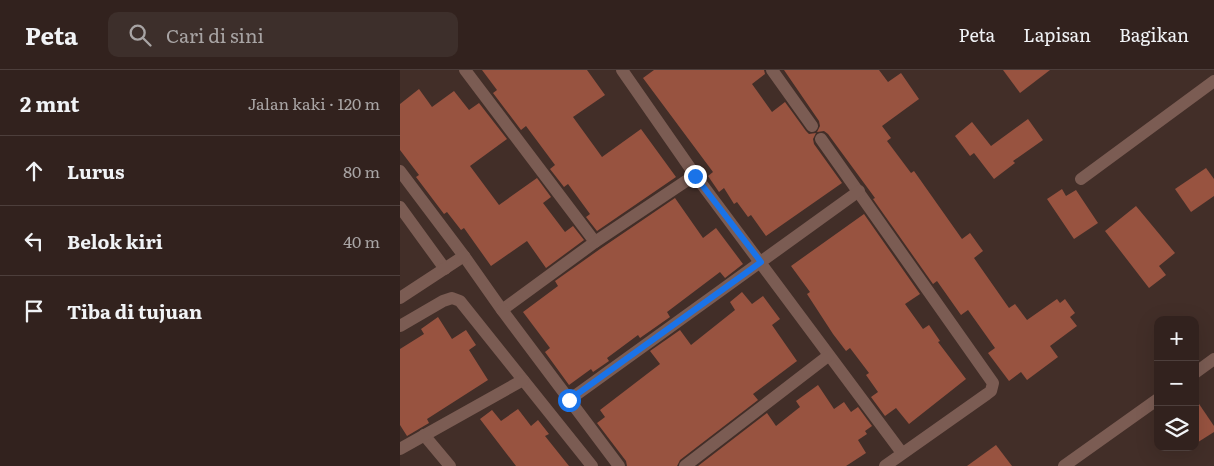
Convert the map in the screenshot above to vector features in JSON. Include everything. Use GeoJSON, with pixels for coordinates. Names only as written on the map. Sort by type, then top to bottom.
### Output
{"type":"FeatureCollection","features":[{"type":"Feature","properties":{"kind":"street"},"geometry":{"type":"LineString","coordinates":[[465,70],[595,242]]}},
{"type":"Feature","properties":{"kind":"street"},"geometry":{"type":"LineString","coordinates":[[622,70],[695,176],[902,453]]}},
{"type":"Feature","properties":{"kind":"street"},"geometry":{"type":"LineString","coordinates":[[772,70],[812,126]]}},
{"type":"Feature","properties":{"kind":"street"},"geometry":{"type":"LineString","coordinates":[[1081,179],[1214,81]]}},
{"type":"Feature","properties":{"kind":"street"},"geometry":{"type":"LineString","coordinates":[[821,139],[993,383],[992,390],[987,394],[884,466]]}},
{"type":"Feature","properties":{"kind":"street"},"geometry":{"type":"LineString","coordinates":[[400,171],[619,466]]}},
{"type":"Feature","properties":{"kind":"street"},"geometry":{"type":"LineString","coordinates":[[502,310],[595,242],[695,176]]}},
{"type":"Feature","properties":{"kind":"street"},"geometry":{"type":"LineString","coordinates":[[569,400],[859,191]]}},
{"type":"Feature","properties":{"kind":"street"},"geometry":{"type":"LineString","coordinates":[[400,207],[445,269]]}},
{"type":"Feature","properties":{"kind":"street"},"geometry":{"type":"LineString","coordinates":[[400,298],[464,256]]}},
{"type":"Feature","properties":{"kind":"street"},"geometry":{"type":"LineString","coordinates":[[400,326],[443,301],[452,298],[460,301],[592,466]]}},
{"type":"Feature","properties":{"kind":"street"},"geometry":{"type":"LineString","coordinates":[[685,466],[828,356]]}},
{"type":"Feature","properties":{"kind":"street"},"geometry":{"type":"LineString","coordinates":[[1199,370],[1214,359]]}},
{"type":"Feature","properties":{"kind":"street"},"geometry":{"type":"LineString","coordinates":[[400,449],[523,380]]}},
{"type":"Feature","properties":{"kind":"street"},"geometry":{"type":"LineString","coordinates":[[1064,466],[1154,402]]}},
{"type":"Feature","properties":{"kind":"street"},"geometry":{"type":"LineString","coordinates":[[424,435],[450,466]]}},
{"type":"Feature","properties":{"kind":"building"},"geometry":{"type":"Polygon","coordinates":[[[482,70],[587,70],[605,95],[573,117],[602,157],[641,129],[676,177],[597,231],[586,217],[590,214],[568,184],[564,187],[550,169],[555,165],[526,126],[521,130],[493,93],[497,90],[482,70]]]}},
{"type":"Feature","properties":{"kind":"building"},"geometry":{"type":"Polygon","coordinates":[[[654,70],[764,70],[765,74],[752,84],[772,112],[785,102],[809,134],[816,133],[813,139],[814,144],[842,183],[766,236],[751,215],[748,217],[737,202],[734,204],[724,188],[719,192],[708,176],[713,172],[643,78],[654,70]]]}},
{"type":"Feature","properties":{"kind":"building"},"geometry":{"type":"Polygon","coordinates":[[[784,70],[879,70],[888,82],[901,73],[919,99],[882,126],[891,138],[887,141],[911,173],[914,171],[962,239],[970,233],[983,251],[974,258],[1009,308],[1015,304],[1027,320],[1057,299],[1060,303],[1065,299],[1075,313],[1070,317],[1077,326],[1050,346],[1058,357],[1027,380],[1021,372],[1009,381],[988,353],[995,348],[968,310],[961,315],[937,281],[933,284],[873,199],[875,198],[828,134],[824,131],[817,132],[820,126],[819,121],[784,70]]]}},
{"type":"Feature","properties":{"kind":"building"},"geometry":{"type":"Polygon","coordinates":[[[1003,70],[1050,70],[1020,93],[1003,70]]]}},
{"type":"Feature","properties":{"kind":"building"},"geometry":{"type":"Polygon","coordinates":[[[419,89],[432,107],[454,91],[469,110],[479,103],[507,139],[470,166],[499,205],[537,178],[551,197],[543,203],[565,232],[573,226],[584,240],[546,268],[527,241],[491,266],[464,228],[461,230],[447,212],[444,214],[416,177],[419,175],[400,150],[400,104],[419,89]]]}},
{"type":"Feature","properties":{"kind":"building"},"geometry":{"type":"Polygon","coordinates":[[[1028,119],[1043,140],[1013,161],[1015,163],[994,179],[974,153],[970,156],[955,136],[972,122],[991,146],[1028,119]]]}},
{"type":"Feature","properties":{"kind":"building"},"geometry":{"type":"Polygon","coordinates":[[[1206,168],[1214,179],[1214,196],[1191,212],[1175,189],[1206,168]]]}},
{"type":"Feature","properties":{"kind":"building"},"geometry":{"type":"Polygon","coordinates":[[[1062,189],[1066,196],[1076,190],[1098,223],[1074,239],[1047,199],[1062,189]]]}},
{"type":"Feature","properties":{"kind":"building"},"geometry":{"type":"Polygon","coordinates":[[[675,198],[703,238],[716,228],[743,264],[725,278],[720,272],[667,312],[670,317],[640,338],[638,335],[607,358],[609,361],[593,372],[591,369],[569,385],[545,352],[550,348],[523,312],[558,286],[555,281],[675,198]]]}},
{"type":"Feature","properties":{"kind":"building"},"geometry":{"type":"Polygon","coordinates":[[[1136,206],[1175,253],[1159,266],[1166,275],[1149,288],[1105,231],[1136,206]]]}},
{"type":"Feature","properties":{"kind":"building"},"geometry":{"type":"Polygon","coordinates":[[[864,214],[920,294],[905,304],[923,329],[929,325],[940,341],[938,342],[966,379],[909,424],[896,408],[885,416],[871,397],[878,392],[866,375],[869,373],[850,348],[846,351],[833,334],[807,294],[810,292],[791,266],[864,214]]]}},
{"type":"Feature","properties":{"kind":"building"},"geometry":{"type":"Polygon","coordinates":[[[742,292],[752,304],[763,296],[780,319],[772,325],[797,361],[753,394],[758,400],[680,460],[677,466],[627,466],[626,461],[597,423],[605,417],[600,410],[660,364],[650,351],[680,330],[691,345],[735,310],[730,302],[742,292]]]}},
{"type":"Feature","properties":{"kind":"building"},"geometry":{"type":"Polygon","coordinates":[[[438,317],[452,339],[466,330],[476,345],[469,350],[488,380],[427,419],[429,423],[407,436],[400,425],[400,349],[424,334],[421,329],[438,317]]]}},
{"type":"Feature","properties":{"kind":"building"},"geometry":{"type":"Polygon","coordinates":[[[818,385],[834,409],[844,402],[851,412],[858,407],[872,426],[865,431],[867,434],[858,440],[866,453],[846,466],[698,466],[767,413],[776,426],[800,407],[796,401],[818,385]]]}},
{"type":"Feature","properties":{"kind":"building"},"geometry":{"type":"Polygon","coordinates":[[[1199,404],[1214,426],[1214,432],[1199,441],[1199,404]]]}},
{"type":"Feature","properties":{"kind":"building"},"geometry":{"type":"Polygon","coordinates":[[[518,409],[531,426],[538,420],[549,434],[545,436],[569,466],[516,466],[480,419],[492,410],[501,421],[518,409]]]}},
{"type":"Feature","properties":{"kind":"building"},"geometry":{"type":"Polygon","coordinates":[[[996,445],[1012,466],[967,466],[996,445]]]}},
{"type":"Feature","properties":{"kind":"route"},"geometry":{"type":"LineString","coordinates":[[569,400],[761,262],[695,176]]}}]}
